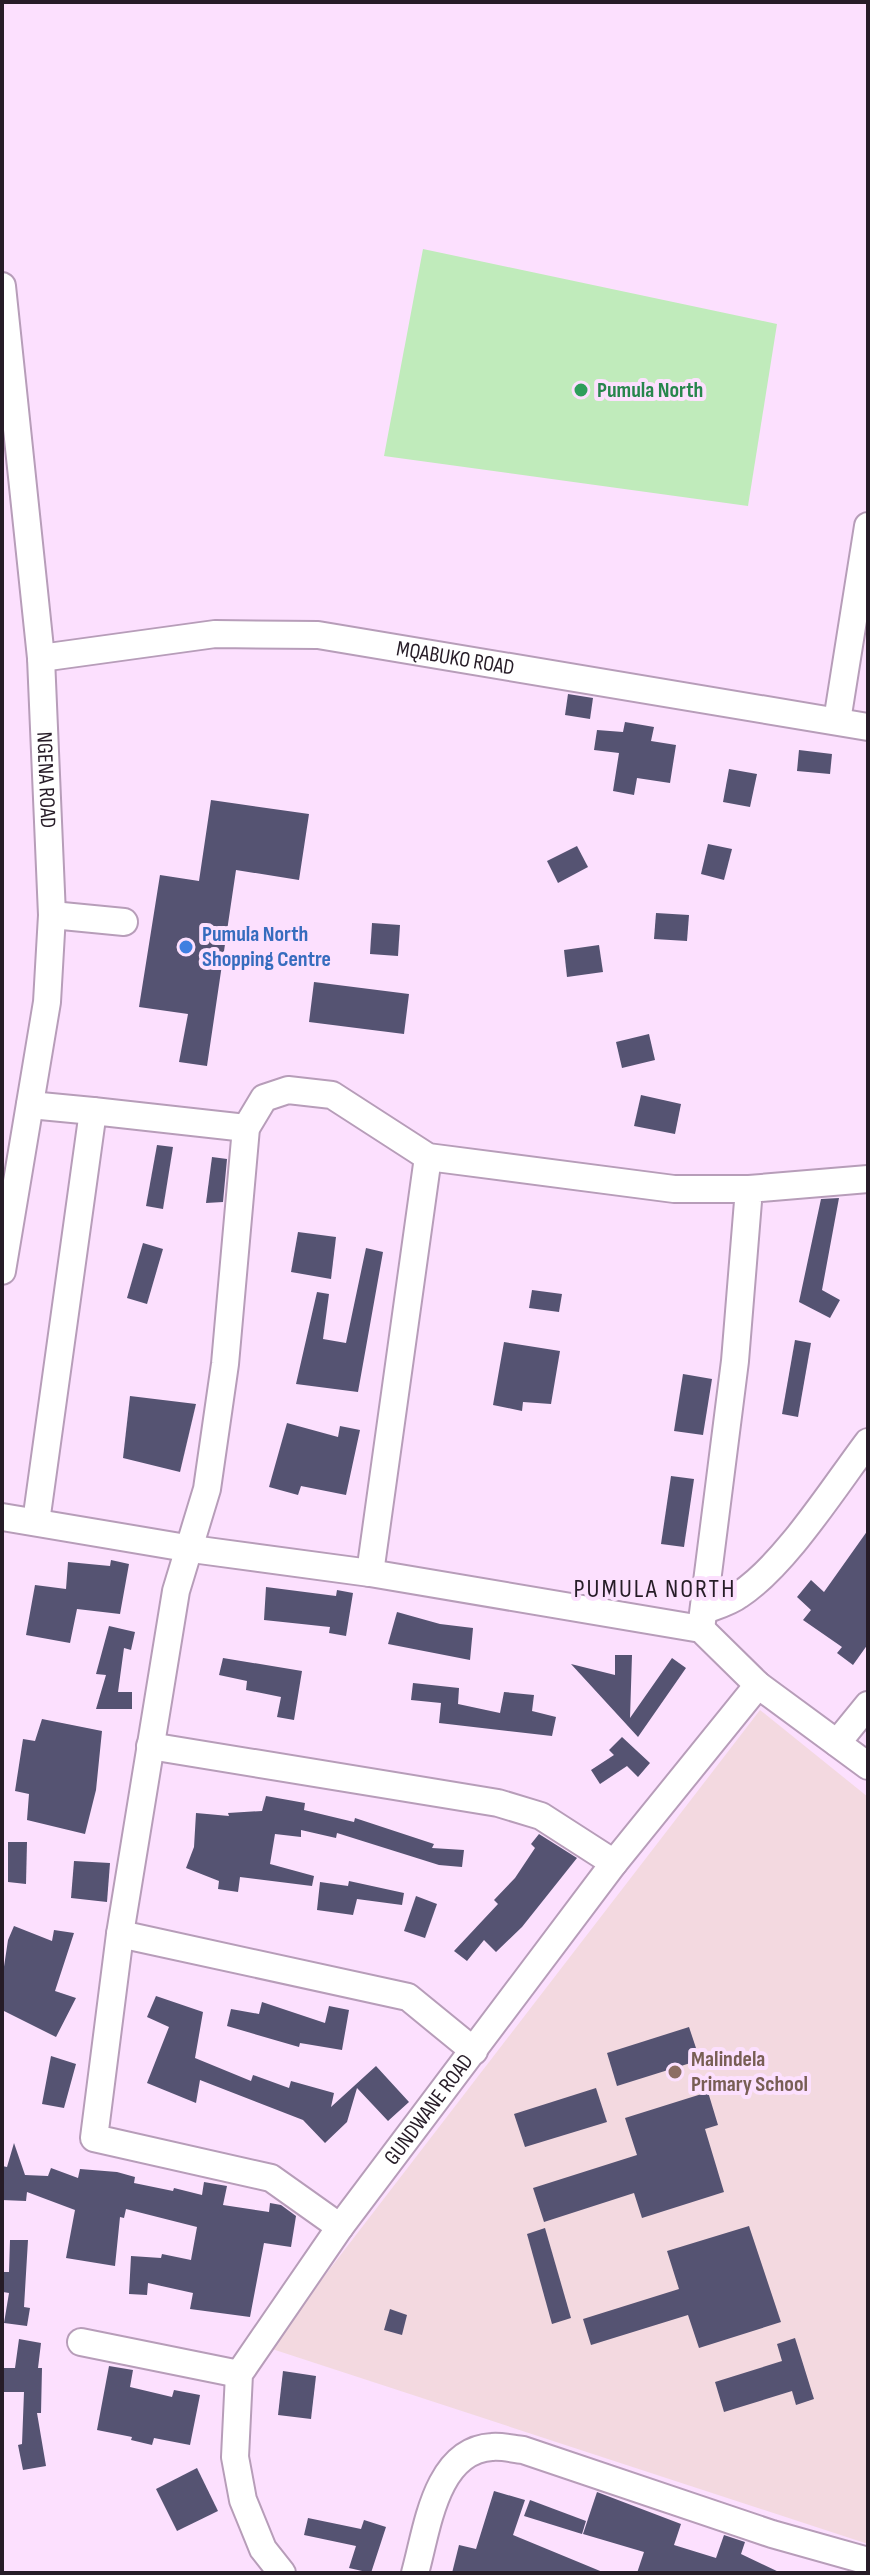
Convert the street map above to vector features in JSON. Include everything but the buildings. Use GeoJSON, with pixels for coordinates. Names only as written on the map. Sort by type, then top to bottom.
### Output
{"type":"FeatureCollection","features":[{"type":"Feature","properties":{"kind":"street","name":"NGENA ROAD"},"geometry":{"type":"LineString","coordinates":[[2,286],[41,658],[52,915],[47,1002],[7,1215],[2,1271]]}},
{"type":"Feature","properties":{"kind":"street"},"geometry":{"type":"LineString","coordinates":[[837,721],[868,526]]}},
{"type":"Feature","properties":{"kind":"street","name":"MQABUKO ROAD"},"geometry":{"type":"LineString","coordinates":[[41,658],[215,634],[318,635],[868,727]]}},
{"type":"Feature","properties":{"kind":"street"},"geometry":{"type":"LineString","coordinates":[[52,915],[124,922]]}},
{"type":"Feature","properties":{"kind":"street"},"geometry":{"type":"LineString","coordinates":[[340,2227],[271,2178],[94,2138],[120,1934],[176,1591],[192,1549],[207,1489],[225,1364],[246,1128],[264,1098],[288,1090],[332,1095],[428,1157],[674,1189],[749,1189],[868,1179]]}},
{"type":"Feature","properties":{"kind":"street"},"geometry":{"type":"LineString","coordinates":[[30,1105],[246,1128]]}},
{"type":"Feature","properties":{"kind":"street"},"geometry":{"type":"LineString","coordinates":[[36,1522],[93,1111]]}},
{"type":"Feature","properties":{"kind":"street"},"geometry":{"type":"LineString","coordinates":[[370,1573],[428,1157]]}},
{"type":"Feature","properties":{"kind":"street"},"geometry":{"type":"LineString","coordinates":[[749,1189],[743,1287],[703,1620],[758,1685],[868,1766]]}},
{"type":"Feature","properties":{"kind":"street"},"geometry":{"type":"LineString","coordinates":[[2,1517],[192,1549],[703,1620],[757,1580],[794,1539],[868,1442]]}},
{"type":"Feature","properties":{"kind":"street","name":"GUNDWANE ROAD"},"geometry":{"type":"LineString","coordinates":[[239,2374],[340,2227],[614,1863],[758,1685]]}},
{"type":"Feature","properties":{"kind":"street"},"geometry":{"type":"LineString","coordinates":[[837,1743],[868,1705]]}},
{"type":"Feature","properties":{"kind":"street"},"geometry":{"type":"LineString","coordinates":[[150,1746],[498,1803],[541,1816],[614,1863]]}},
{"type":"Feature","properties":{"kind":"street"},"geometry":{"type":"LineString","coordinates":[[120,1934],[174,1949],[360,1984],[408,1997],[474,2051]]}},
{"type":"Feature","properties":{"kind":"street"},"geometry":{"type":"LineString","coordinates":[[81,2342],[239,2374],[235,2457],[243,2500],[263,2549],[282,2573]]}},
{"type":"Feature","properties":{"kind":"street"},"geometry":{"type":"LineString","coordinates":[[415,2573],[446,2477],[469,2452],[492,2447],[523,2450],[772,2534],[868,2561]]}},
{"type":"Feature","properties":{"kind":"shaded area","name":"Malindela Primary School"},"geometry":{"type":"Polygon","coordinates":[[[760,1710],[868,1797],[868,2544],[269,2348],[760,1710]]]}},
{"type":"Feature","properties":{"kind":"green space","name":"Pumula North"},"geometry":{"type":"Polygon","coordinates":[[[423,249],[777,324],[748,506],[384,456],[423,249]]]}},
{"type":"Feature","properties":{"kind":"place","name":"Pumula North"},"geometry":{"type":"Point","coordinates":[581,390]}},
{"type":"Feature","properties":{"kind":"place","name":"Pumula North Shopping Centre"},"geometry":{"type":"Point","coordinates":[186,947]}},
{"type":"Feature","properties":{"kind":"place","name":"Malindela Primary School"},"geometry":{"type":"Point","coordinates":[675,2072]}},
{"type":"Feature","properties":{"kind":"district","name":"PUMULA NORTH"},"geometry":{"type":"Point","coordinates":[655,1589]}}]}
